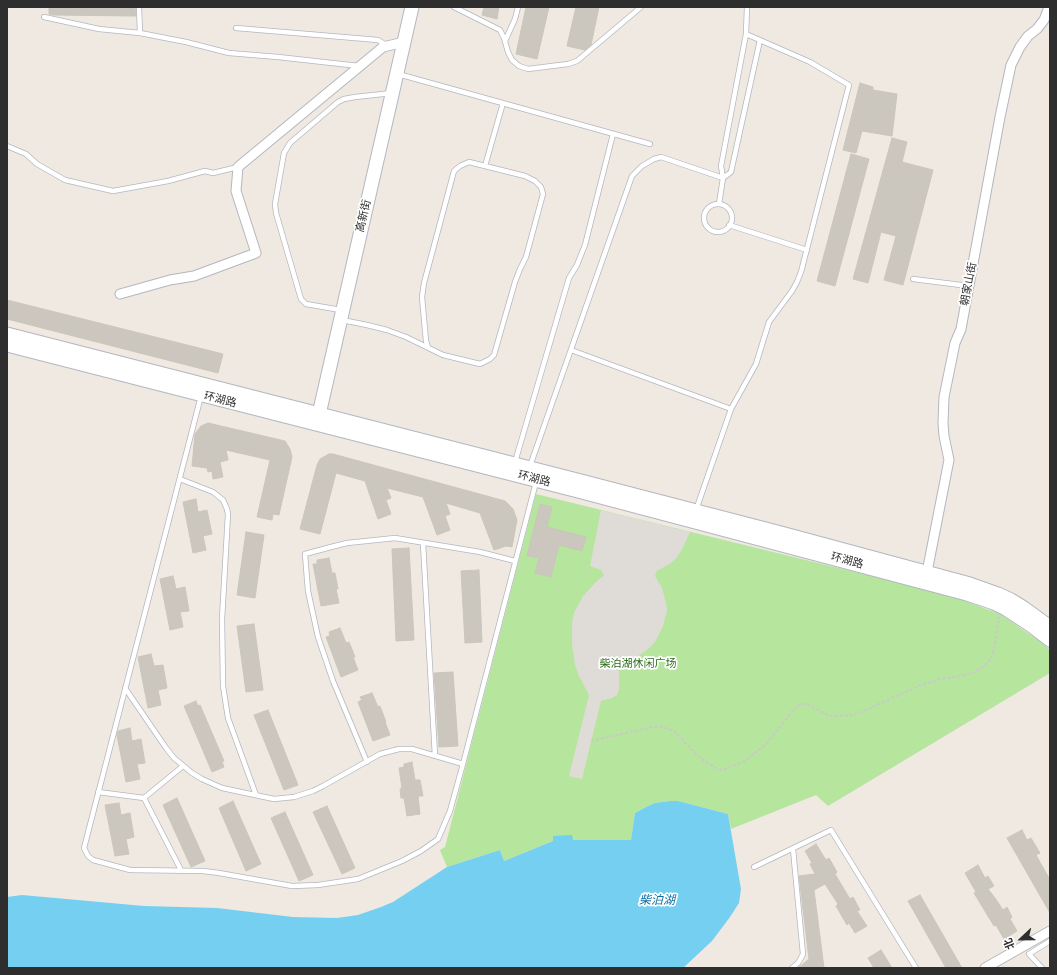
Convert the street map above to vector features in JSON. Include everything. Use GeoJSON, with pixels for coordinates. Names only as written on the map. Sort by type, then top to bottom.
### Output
{"type":"FeatureCollection","features":[{"type":"Feature","properties":{"kind":"street","name":"高新街"},"geometry":{"type":"LineString","coordinates":[[318,419],[412,7]]}},
{"type":"Feature","properties":{"kind":"street","name":"朝家山街"},"geometry":{"type":"LineString","coordinates":[[927,572],[949,460],[944,436],[944,397],[955,343],[961,329],[1011,65],[1028,36],[1037,29],[1044,20],[1049,7]]}},
{"type":"Feature","properties":{"kind":"street"},"geometry":{"type":"LineString","coordinates":[[120,294],[170,280],[194,276],[256,253],[236,191],[238,167],[383,47],[404,42]]}},
{"type":"Feature","properties":{"kind":"street","name":"环湖路"},"geometry":{"type":"LineString","coordinates":[[7,334],[967,594],[1000,606],[1023,619],[1050,640]]}},
{"type":"Feature","properties":{"kind":"street","name":"环湖路"},"geometry":{"type":"LineString","coordinates":[[7,345],[201,395],[318,419],[514,464],[530,475],[696,510],[927,572],[970,584],[998,594],[1024,608],[1050,627]]}},
{"type":"Feature","properties":{"kind":"street"},"geometry":{"type":"LineString","coordinates":[[985,968],[1050,930]]}},
{"type":"Feature","properties":{"kind":"lane"},"geometry":{"type":"LineString","coordinates":[[139,7],[140,33]]}},
{"type":"Feature","properties":{"kind":"lane"},"geometry":{"type":"LineString","coordinates":[[454,7],[500,30],[512,60],[519,66],[528,69],[568,64],[577,61],[641,7]]}},
{"type":"Feature","properties":{"kind":"lane"},"geometry":{"type":"LineString","coordinates":[[505,41],[515,19],[518,7]]}},
{"type":"Feature","properties":{"kind":"lane"},"geometry":{"type":"LineString","coordinates":[[719,204],[724,178],[721,166],[746,34],[747,7]]}},
{"type":"Feature","properties":{"kind":"lane"},"geometry":{"type":"LineString","coordinates":[[44,17],[99,29],[140,33],[186,42],[229,53],[360,66]]}},
{"type":"Feature","properties":{"kind":"lane"},"geometry":{"type":"LineString","coordinates":[[236,28],[378,40],[387,46]]}},
{"type":"Feature","properties":{"kind":"lane"},"geometry":{"type":"LineString","coordinates":[[696,510],[731,409],[756,364],[769,322],[792,291],[801,272],[849,86],[810,62],[746,34]]}},
{"type":"Feature","properties":{"kind":"lane"},"geometry":{"type":"LineString","coordinates":[[724,178],[731,172],[760,40]]}},
{"type":"Feature","properties":{"kind":"lane"},"geometry":{"type":"LineString","coordinates":[[397,73],[650,144]]}},
{"type":"Feature","properties":{"kind":"lane"},"geometry":{"type":"LineString","coordinates":[[392,93],[355,97],[338,102],[290,143],[284,153],[275,204],[276,213],[301,299],[306,304],[406,337],[444,355],[480,364],[490,359],[494,355],[515,282],[526,257],[543,194],[541,187],[535,181],[524,176],[469,162],[460,166],[454,171],[424,283],[422,297],[426,341],[428,347]]}},
{"type":"Feature","properties":{"kind":"lane"},"geometry":{"type":"LineString","coordinates":[[485,166],[503,103]]}},
{"type":"Feature","properties":{"kind":"lane"},"geometry":{"type":"LineString","coordinates":[[514,464],[569,278],[585,245],[613,134]]}},
{"type":"Feature","properties":{"kind":"lane"},"geometry":{"type":"LineString","coordinates":[[7,146],[26,154],[37,164],[65,180],[113,191],[168,181],[205,172],[213,173],[238,167]]}},
{"type":"Feature","properties":{"kind":"lane"},"geometry":{"type":"LineString","coordinates":[[201,395],[84,848],[88,856],[94,860],[130,870],[219,872],[292,886],[318,885],[358,879],[412,857],[438,839],[450,811],[515,561],[530,475],[571,350],[632,176],[642,166],[661,157],[724,178]]}},
{"type":"Feature","properties":{"kind":"lane"},"geometry":{"type":"LineString","coordinates":[[719,204],[727,207],[732,218],[729,226],[723,230],[712,230],[706,225],[704,218],[706,211],[711,206],[719,204]]}},
{"type":"Feature","properties":{"kind":"lane"},"geometry":{"type":"LineString","coordinates":[[729,226],[807,250]]}},
{"type":"Feature","properties":{"kind":"lane"},"geometry":{"type":"LineString","coordinates":[[913,279],[969,286]]}},
{"type":"Feature","properties":{"kind":"lane"},"geometry":{"type":"LineString","coordinates":[[571,350],[731,409]]}},
{"type":"Feature","properties":{"kind":"lane"},"geometry":{"type":"LineString","coordinates":[[180,479],[213,492],[223,500],[227,509],[228,514],[222,618],[223,686],[228,718],[256,795]]}},
{"type":"Feature","properties":{"kind":"lane"},"geometry":{"type":"LineString","coordinates":[[367,762],[333,680],[318,637],[308,592],[305,554],[363,541],[395,538],[480,552],[515,561]]}},
{"type":"Feature","properties":{"kind":"lane"},"geometry":{"type":"LineString","coordinates":[[423,542],[434,756]]}},
{"type":"Feature","properties":{"kind":"lane"},"geometry":{"type":"LineString","coordinates":[[125,688],[174,758],[192,773],[222,788],[274,799],[294,797],[323,786],[380,754],[399,750],[412,749],[463,764]]}},
{"type":"Feature","properties":{"kind":"lane"},"geometry":{"type":"LineString","coordinates":[[98,792],[144,798],[183,766]]}},
{"type":"Feature","properties":{"kind":"lane"},"geometry":{"type":"LineString","coordinates":[[144,798],[181,870]]}},
{"type":"Feature","properties":{"kind":"lane"},"geometry":{"type":"LineString","coordinates":[[754,867],[831,830],[916,968]]}},
{"type":"Feature","properties":{"kind":"lane"},"geometry":{"type":"LineString","coordinates":[[792,968],[798,963],[803,954],[793,848]]}},
{"type":"Feature","properties":{"kind":"lane"},"geometry":{"type":"LineString","coordinates":[[1042,968],[1029,954],[1050,941]]}},
{"type":"Feature","properties":{"kind":"path"},"geometry":{"type":"LineString","coordinates":[[591,741],[652,727],[662,727],[672,730],[682,738],[691,750],[704,761],[720,770],[727,768],[743,762],[768,742],[794,709],[800,704],[807,704],[829,716],[852,715],[921,685],[941,679],[967,675],[980,669],[991,659],[1000,606]]}},
{"type":"Feature","properties":{"kind":"green space","name":"柴泊湖休闲广场"},"geometry":{"type":"Polygon","coordinates":[[[536,494],[949,595],[1000,614],[1041,642],[1050,650],[1050,673],[828,806],[816,795],[731,829],[728,814],[678,801],[655,803],[635,813],[631,840],[573,840],[553,837],[553,841],[504,861],[500,850],[447,867],[440,850],[445,847],[536,494]]]}},
{"type":"Feature","properties":{"kind":"shaded area"},"geometry":{"type":"Polygon","coordinates":[[[601,510],[690,532],[677,557],[671,563],[657,571],[655,576],[662,588],[667,611],[663,626],[655,642],[648,649],[619,670],[619,689],[617,695],[601,701],[582,779],[569,776],[589,695],[575,665],[572,644],[572,623],[574,613],[583,596],[604,575],[601,570],[590,566],[601,510]]]}},
{"type":"Feature","properties":{"kind":"water","name":"柴泊湖"},"geometry":{"type":"Polygon","coordinates":[[[678,801],[728,814],[741,889],[739,903],[730,917],[712,941],[683,968],[7,968],[7,897],[22,895],[144,906],[217,908],[293,917],[337,918],[358,915],[393,902],[447,867],[500,850],[504,861],[553,841],[553,836],[572,835],[573,840],[631,840],[635,813],[655,803],[678,801]]]}},
{"type":"Feature","properties":{"kind":"building"},"geometry":{"type":"Polygon","coordinates":[[[49,7],[135,7],[136,16],[53,15],[49,14],[49,7]]]}},
{"type":"Feature","properties":{"kind":"building"},"geometry":{"type":"Polygon","coordinates":[[[484,7],[499,7],[497,19],[482,15],[484,7]]]}},
{"type":"Feature","properties":{"kind":"building"},"geometry":{"type":"Polygon","coordinates":[[[526,7],[549,7],[537,59],[516,54],[526,7]]]}},
{"type":"Feature","properties":{"kind":"building"},"geometry":{"type":"Polygon","coordinates":[[[576,7],[599,7],[591,45],[585,50],[567,46],[576,7]]]}},
{"type":"Feature","properties":{"kind":"building"},"geometry":{"type":"Polygon","coordinates":[[[860,83],[873,87],[873,90],[897,94],[892,136],[862,131],[856,153],[843,150],[860,83]]]}},
{"type":"Feature","properties":{"kind":"building"},"geometry":{"type":"Polygon","coordinates":[[[892,138],[907,142],[902,162],[933,170],[903,285],[884,280],[896,236],[881,232],[868,283],[853,279],[892,138]]]}},
{"type":"Feature","properties":{"kind":"building"},"geometry":{"type":"Polygon","coordinates":[[[851,154],[869,159],[835,286],[817,281],[851,154]]]}},
{"type":"Feature","properties":{"kind":"building"},"geometry":{"type":"Polygon","coordinates":[[[7,300],[223,354],[218,373],[7,319],[7,300]]]}},
{"type":"Feature","properties":{"kind":"building"},"geometry":{"type":"Polygon","coordinates":[[[208,423],[285,441],[290,449],[292,457],[279,515],[273,514],[272,520],[257,517],[270,460],[226,450],[228,460],[220,462],[223,477],[213,479],[212,471],[208,472],[207,468],[192,466],[195,434],[201,426],[208,423]]]}},
{"type":"Feature","properties":{"kind":"building"},"geometry":{"type":"Polygon","coordinates":[[[329,454],[505,501],[513,509],[517,520],[512,547],[506,546],[494,550],[480,513],[446,503],[450,514],[445,516],[450,530],[437,535],[423,497],[387,488],[391,498],[386,500],[391,514],[378,519],[365,481],[336,473],[320,534],[300,529],[317,465],[320,459],[329,454]]]}},
{"type":"Feature","properties":{"kind":"building"},"geometry":{"type":"Polygon","coordinates":[[[196,499],[198,512],[207,510],[212,534],[203,536],[206,550],[193,553],[183,502],[196,499]]]}},
{"type":"Feature","properties":{"kind":"building"},"geometry":{"type":"Polygon","coordinates":[[[540,504],[552,507],[547,527],[586,537],[582,551],[559,545],[551,577],[535,573],[539,558],[527,556],[540,504]]]}},
{"type":"Feature","properties":{"kind":"building"},"geometry":{"type":"Polygon","coordinates":[[[246,532],[264,535],[255,598],[237,595],[246,532]]]}},
{"type":"Feature","properties":{"kind":"building"},"geometry":{"type":"Polygon","coordinates":[[[409,548],[414,640],[396,641],[392,549],[409,548]]]}},
{"type":"Feature","properties":{"kind":"building"},"geometry":{"type":"Polygon","coordinates":[[[329,558],[332,573],[335,573],[339,603],[321,606],[313,564],[317,564],[317,560],[329,558]]]}},
{"type":"Feature","properties":{"kind":"building"},"geometry":{"type":"Polygon","coordinates":[[[479,570],[482,642],[465,643],[461,571],[479,570]]]}},
{"type":"Feature","properties":{"kind":"building"},"geometry":{"type":"Polygon","coordinates":[[[173,576],[176,589],[185,587],[189,611],[180,612],[183,627],[170,630],[160,579],[173,576]]]}},
{"type":"Feature","properties":{"kind":"building"},"geometry":{"type":"Polygon","coordinates":[[[254,624],[263,690],[246,692],[237,626],[254,624]]]}},
{"type":"Feature","properties":{"kind":"building"},"geometry":{"type":"Polygon","coordinates":[[[340,628],[346,643],[349,642],[358,670],[341,677],[326,637],[330,636],[329,632],[340,628]]]}},
{"type":"Feature","properties":{"kind":"building"},"geometry":{"type":"Polygon","coordinates":[[[151,654],[154,666],[163,665],[167,688],[158,690],[161,705],[148,708],[138,657],[151,654]]]}},
{"type":"Feature","properties":{"kind":"building"},"geometry":{"type":"Polygon","coordinates":[[[453,672],[458,746],[439,747],[434,673],[453,672]]]}},
{"type":"Feature","properties":{"kind":"building"},"geometry":{"type":"Polygon","coordinates":[[[372,693],[378,707],[380,706],[390,735],[373,741],[358,702],[362,700],[360,697],[372,693]]]}},
{"type":"Feature","properties":{"kind":"building"},"geometry":{"type":"Polygon","coordinates":[[[196,701],[198,706],[200,705],[224,761],[222,762],[224,767],[212,772],[184,706],[196,701]]]}},
{"type":"Feature","properties":{"kind":"building"},"geometry":{"type":"Polygon","coordinates":[[[268,710],[298,785],[284,790],[254,715],[268,710]]]}},
{"type":"Feature","properties":{"kind":"building"},"geometry":{"type":"Polygon","coordinates":[[[130,728],[132,741],[141,739],[145,763],[137,764],[140,779],[126,782],[117,735],[118,731],[130,728]]]}},
{"type":"Feature","properties":{"kind":"building"},"geometry":{"type":"Polygon","coordinates":[[[412,762],[415,780],[420,780],[423,796],[418,796],[420,814],[407,816],[404,798],[401,798],[400,789],[402,788],[399,768],[404,767],[404,764],[412,762]]]}},
{"type":"Feature","properties":{"kind":"building"},"geometry":{"type":"Polygon","coordinates":[[[177,798],[205,861],[191,867],[163,805],[177,798]]]}},
{"type":"Feature","properties":{"kind":"building"},"geometry":{"type":"Polygon","coordinates":[[[233,801],[261,864],[246,871],[219,808],[233,801]]]}},
{"type":"Feature","properties":{"kind":"building"},"geometry":{"type":"Polygon","coordinates":[[[119,803],[121,815],[130,813],[134,837],[126,839],[129,854],[115,856],[105,805],[119,803]]]}},
{"type":"Feature","properties":{"kind":"building"},"geometry":{"type":"Polygon","coordinates":[[[327,806],[355,868],[342,874],[313,812],[327,806]]]}},
{"type":"Feature","properties":{"kind":"building"},"geometry":{"type":"Polygon","coordinates":[[[285,812],[313,875],[299,881],[271,818],[285,812]]]}},
{"type":"Feature","properties":{"kind":"building"},"geometry":{"type":"Polygon","coordinates":[[[1022,830],[1027,840],[1031,838],[1040,853],[1036,855],[1050,880],[1050,913],[1007,838],[1022,830]]]}},
{"type":"Feature","properties":{"kind":"building"},"geometry":{"type":"Polygon","coordinates":[[[816,844],[826,860],[829,858],[837,872],[835,874],[850,899],[853,897],[860,910],[857,911],[867,926],[855,933],[849,923],[847,925],[836,906],[838,904],[825,884],[814,890],[824,968],[798,968],[809,959],[799,876],[815,874],[810,864],[812,863],[805,851],[816,844]]]}},
{"type":"Feature","properties":{"kind":"building"},"geometry":{"type":"Polygon","coordinates":[[[978,865],[985,878],[988,876],[994,886],[988,889],[1003,910],[1007,907],[1012,917],[1010,919],[1017,931],[1004,939],[996,925],[994,926],[974,893],[976,892],[965,873],[978,865]]]}},
{"type":"Feature","properties":{"kind":"building"},"geometry":{"type":"Polygon","coordinates":[[[920,895],[962,968],[946,968],[908,901],[920,895]]]}},
{"type":"Feature","properties":{"kind":"building"},"geometry":{"type":"Polygon","coordinates":[[[881,950],[892,968],[874,968],[868,958],[881,950]]]}}]}
